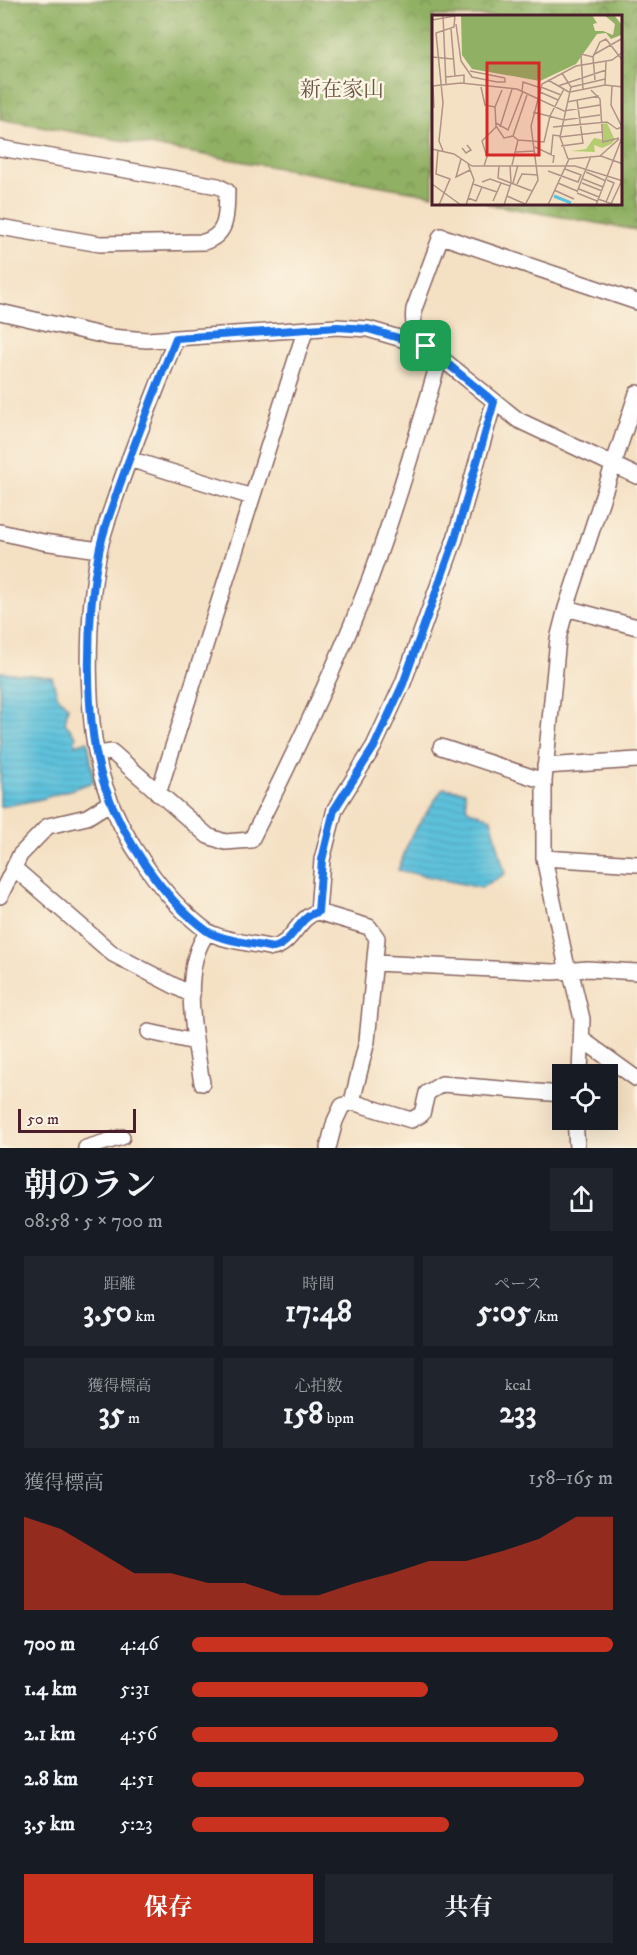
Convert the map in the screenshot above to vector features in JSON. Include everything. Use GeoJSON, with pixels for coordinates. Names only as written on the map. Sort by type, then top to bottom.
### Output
{"type":"FeatureCollection","features":[{"type":"Feature","properties":{"kind":"street"},"geometry":{"type":"LineString","coordinates":[[0,148],[218,186],[228,190],[226,221],[222,232],[215,238],[204,242],[110,245],[0,227]]}},
{"type":"Feature","properties":{"kind":"street"},"geometry":{"type":"LineString","coordinates":[[637,302],[441,236],[414,309],[414,333],[426,346],[494,402],[543,433],[637,476]]}},
{"type":"Feature","properties":{"kind":"street"},"geometry":{"type":"LineString","coordinates":[[0,312],[110,337],[176,338],[305,331],[337,327],[368,329],[426,346]]}},
{"type":"Feature","properties":{"kind":"street"},"geometry":{"type":"LineString","coordinates":[[158,794],[305,331]]}},
{"type":"Feature","properties":{"kind":"street"},"geometry":{"type":"LineString","coordinates":[[176,338],[129,459],[99,550],[92,596],[90,673],[97,754],[111,802],[139,856],[168,893],[208,932],[273,948],[281,946],[310,914],[318,912],[369,927],[377,938],[381,964],[356,1104]]}},
{"type":"Feature","properties":{"kind":"street"},"geometry":{"type":"LineString","coordinates":[[97,754],[112,752],[208,836],[225,842],[251,840],[334,666],[370,578],[395,507],[440,357]]}},
{"type":"Feature","properties":{"kind":"street"},"geometry":{"type":"LineString","coordinates":[[562,970],[566,963],[544,858],[544,773],[558,639],[566,608],[637,393]]}},
{"type":"Feature","properties":{"kind":"street"},"geometry":{"type":"LineString","coordinates":[[318,912],[322,860],[334,810],[374,747],[403,684],[455,539],[494,402]]}},
{"type":"Feature","properties":{"kind":"street"},"geometry":{"type":"LineString","coordinates":[[129,459],[252,497]]}},
{"type":"Feature","properties":{"kind":"street"},"geometry":{"type":"LineString","coordinates":[[0,532],[43,542],[99,550]]}},
{"type":"Feature","properties":{"kind":"street"},"geometry":{"type":"LineString","coordinates":[[566,608],[637,627]]}},
{"type":"Feature","properties":{"kind":"street"},"geometry":{"type":"LineString","coordinates":[[441,747],[544,773],[637,760]]}},
{"type":"Feature","properties":{"kind":"street"},"geometry":{"type":"LineString","coordinates":[[0,896],[20,855],[48,826],[87,817],[111,802]]}},
{"type":"Feature","properties":{"kind":"street"},"geometry":{"type":"LineString","coordinates":[[544,858],[637,864]]}},
{"type":"Feature","properties":{"kind":"street"},"geometry":{"type":"LineString","coordinates":[[14,867],[113,954],[192,995]]}},
{"type":"Feature","properties":{"kind":"street"},"geometry":{"type":"LineString","coordinates":[[202,1083],[195,1042],[190,984],[201,940],[208,932]]}},
{"type":"Feature","properties":{"kind":"street"},"geometry":{"type":"LineString","coordinates":[[381,964],[637,972]]}},
{"type":"Feature","properties":{"kind":"street"},"geometry":{"type":"LineString","coordinates":[[562,970],[582,1019],[581,1064]]}},
{"type":"Feature","properties":{"kind":"street"},"geometry":{"type":"LineString","coordinates":[[149,1032],[195,1042]]}},
{"type":"Feature","properties":{"kind":"street"},"geometry":{"type":"LineString","coordinates":[[583,1040],[637,1079]]}},
{"type":"Feature","properties":{"kind":"street"},"geometry":{"type":"LineString","coordinates":[[328,1148],[335,1121],[342,1106],[356,1104],[411,1120],[422,1114],[427,1093],[442,1084],[552,1093]]}},
{"type":"Feature","properties":{"kind":"street"},"geometry":{"type":"LineString","coordinates":[[576,1130],[577,1148]]}},
{"type":"Feature","properties":{"kind":"street"},"geometry":{"type":"LineString","coordinates":[[86,1148],[122,1137]]}},
{"type":"Feature","properties":{"kind":"green space","name":"新在家山"},"geometry":{"type":"Polygon","coordinates":[[[0,0],[637,0],[637,230],[499,206],[622,206],[622,15],[432,15],[432,195],[0,119],[0,0]]]}},
{"type":"Feature","properties":{"kind":"water"},"geometry":{"type":"Polygon","coordinates":[[[0,672],[52,677],[57,695],[68,707],[65,723],[76,736],[75,745],[88,741],[94,782],[42,799],[0,807],[0,672]]]}},
{"type":"Feature","properties":{"kind":"water"},"geometry":{"type":"Polygon","coordinates":[[[443,788],[465,791],[467,809],[491,818],[505,874],[481,888],[398,870],[411,836],[443,788]]]}},
{"type":"Feature","properties":{"kind":"route"},"geometry":{"type":"LineString","coordinates":[[337,327],[368,329],[396,335],[426,346],[494,402],[455,539],[428,617],[403,684],[374,747],[334,810],[322,860],[318,912],[310,914],[281,946],[273,948],[208,932],[168,893],[139,856],[104,786],[97,754],[90,673],[92,596],[99,550],[129,459],[176,338],[305,331],[337,327]]}}]}
